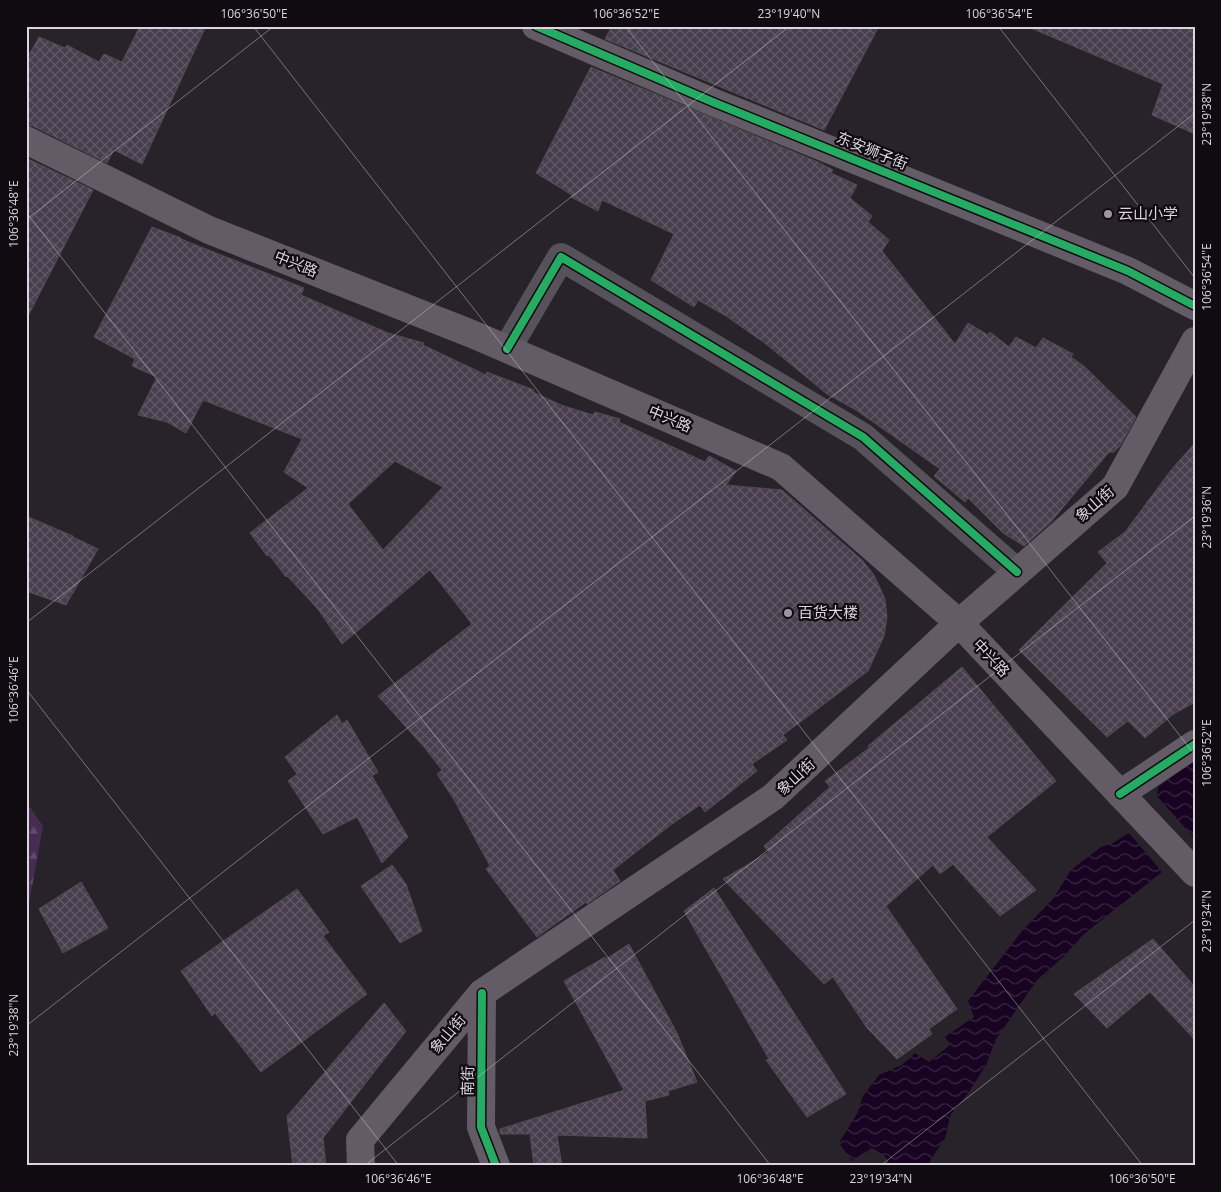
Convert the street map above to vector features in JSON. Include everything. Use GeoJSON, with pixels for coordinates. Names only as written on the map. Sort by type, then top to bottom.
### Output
{"type":"FeatureCollection","features":[{"type":"Feature","properties":{"kind":"main road","name":"东安狮子街"},"geometry":{"type":"LineString","coordinates":[[536,26],[716,103],[1128,271],[1195,306]]}},
{"type":"Feature","properties":{"kind":"main road","name":"中兴路"},"geometry":{"type":"LineString","coordinates":[[26,140],[210,230],[507,349],[781,466],[959,623],[1195,874]]}},
{"type":"Feature","properties":{"kind":"main road","name":"象山街"},"geometry":{"type":"LineString","coordinates":[[361,1166],[360,1140],[482,993],[773,798],[959,623],[1116,487],[1195,341]]}},
{"type":"Feature","properties":{"kind":"main road"},"geometry":{"type":"LineString","coordinates":[[1120,794],[1195,744]]}},
{"type":"Feature","properties":{"kind":"main road","name":"南街"},"geometry":{"type":"LineString","coordinates":[[482,993],[481,1128],[496,1166]]}},
{"type":"Feature","properties":{"kind":"street"},"geometry":{"type":"LineString","coordinates":[[507,349],[562,257],[863,437],[1017,572]]}},
{"type":"Feature","properties":{"kind":"green space"},"geometry":{"type":"Polygon","coordinates":[[[26,802],[43,826],[26,920],[26,802]]]}},
{"type":"Feature","properties":{"kind":"water"},"geometry":{"type":"Polygon","coordinates":[[[1195,760],[1195,839],[1157,796],[1158,787],[1195,760]]]}},
{"type":"Feature","properties":{"kind":"water"},"geometry":{"type":"Polygon","coordinates":[[[1129,833],[1162,872],[1084,934],[1063,957],[1037,980],[996,1039],[986,1065],[969,1092],[951,1114],[945,1138],[927,1166],[891,1166],[884,1155],[872,1148],[852,1161],[839,1143],[858,1112],[863,1096],[879,1075],[902,1065],[915,1053],[929,1062],[950,1045],[945,1037],[974,1017],[968,1001],[1022,931],[1053,899],[1071,870],[1101,847],[1111,844],[1129,833]]]}},
{"type":"Feature","properties":{"kind":"building"},"geometry":{"type":"Polygon","coordinates":[[[140,26],[206,26],[142,164],[114,150],[107,163],[33,126],[26,125],[26,60],[39,37],[65,48],[67,45],[99,62],[104,54],[122,62],[140,26]]]}},
{"type":"Feature","properties":{"kind":"building"},"geometry":{"type":"Polygon","coordinates":[[[612,26],[879,26],[824,130],[605,39],[612,26]]]}},
{"type":"Feature","properties":{"kind":"building"},"geometry":{"type":"Polygon","coordinates":[[[1026,26],[1195,26],[1195,134],[1152,115],[1163,84],[1026,26]]]}},
{"type":"Feature","properties":{"kind":"building"},"geometry":{"type":"Polygon","coordinates":[[[591,67],[818,162],[833,170],[831,173],[857,185],[850,198],[872,216],[868,222],[889,240],[882,251],[955,344],[968,323],[988,335],[990,332],[1009,347],[1016,337],[1036,348],[1043,338],[1073,354],[1071,357],[1085,367],[1136,417],[1120,446],[1114,452],[1109,452],[1051,522],[1024,546],[1003,533],[968,498],[965,502],[934,476],[940,469],[856,410],[827,394],[766,344],[726,316],[698,300],[694,307],[651,280],[674,234],[602,200],[598,211],[571,197],[572,195],[536,173],[591,67]]]}},
{"type":"Feature","properties":{"kind":"building"},"geometry":{"type":"Polygon","coordinates":[[[26,158],[93,190],[26,320],[26,158]]]}},
{"type":"Feature","properties":{"kind":"building"},"geometry":{"type":"Polygon","coordinates":[[[152,227],[304,288],[301,295],[388,333],[424,343],[423,345],[486,375],[487,372],[534,390],[533,392],[561,405],[593,415],[595,412],[620,419],[619,422],[705,462],[709,456],[736,471],[726,485],[782,490],[862,560],[874,575],[885,599],[887,617],[884,636],[868,671],[783,735],[787,740],[752,764],[757,771],[705,812],[700,805],[672,824],[613,870],[620,881],[587,904],[586,902],[537,937],[486,869],[490,866],[453,798],[437,774],[442,770],[378,696],[472,624],[430,570],[342,644],[317,608],[286,577],[269,555],[267,556],[250,533],[308,488],[284,472],[302,439],[203,400],[186,433],[167,422],[138,415],[157,377],[132,366],[135,359],[94,337],[152,227]],[[395,461],[348,504],[383,550],[443,487],[395,461]]]}},
{"type":"Feature","properties":{"kind":"building"},"geometry":{"type":"Polygon","coordinates":[[[1195,443],[1195,702],[1172,715],[1145,738],[1128,721],[1107,737],[1019,650],[1107,563],[1098,552],[1125,532],[1171,470],[1195,443]]]}},
{"type":"Feature","properties":{"kind":"building"},"geometry":{"type":"Polygon","coordinates":[[[26,516],[98,549],[66,605],[26,591],[26,516]]]}},
{"type":"Feature","properties":{"kind":"building"},"geometry":{"type":"Polygon","coordinates":[[[962,667],[1056,781],[987,837],[1036,890],[1000,916],[953,864],[940,874],[933,865],[886,906],[957,1009],[929,1029],[932,1034],[897,1059],[867,1028],[833,977],[824,984],[723,879],[769,852],[764,846],[830,787],[825,781],[869,748],[868,746],[962,667]]]}},
{"type":"Feature","properties":{"kind":"building"},"geometry":{"type":"Polygon","coordinates":[[[337,715],[342,724],[347,720],[378,772],[372,776],[408,837],[382,863],[357,817],[323,834],[288,781],[297,774],[285,757],[337,715]]]}},
{"type":"Feature","properties":{"kind":"building"},"geometry":{"type":"Polygon","coordinates":[[[392,865],[406,884],[422,931],[400,943],[361,886],[392,865]]]}},
{"type":"Feature","properties":{"kind":"building"},"geometry":{"type":"Polygon","coordinates":[[[81,882],[108,928],[63,953],[39,909],[81,882]]]}},
{"type":"Feature","properties":{"kind":"building"},"geometry":{"type":"Polygon","coordinates":[[[714,888],[846,1094],[807,1117],[766,1060],[769,1059],[684,911],[714,888]]]}},
{"type":"Feature","properties":{"kind":"building"},"geometry":{"type":"Polygon","coordinates":[[[297,889],[329,932],[323,936],[367,994],[261,1072],[215,1013],[212,1016],[181,971],[297,889]]]}},
{"type":"Feature","properties":{"kind":"building"},"geometry":{"type":"Polygon","coordinates":[[[1153,939],[1195,987],[1195,1040],[1150,992],[1107,1028],[1074,994],[1153,939]]]}},
{"type":"Feature","properties":{"kind":"building"},"geometry":{"type":"Polygon","coordinates":[[[629,944],[677,1033],[697,1082],[668,1091],[669,1095],[645,1101],[647,1138],[557,1135],[562,1166],[534,1166],[530,1134],[500,1134],[500,1129],[624,1090],[564,981],[605,957],[606,959],[629,944]]]}},
{"type":"Feature","properties":{"kind":"building"},"geometry":{"type":"Polygon","coordinates":[[[384,1003],[406,1031],[323,1138],[326,1166],[293,1166],[287,1116],[384,1003]]]}},
{"type":"Feature","properties":{"kind":"cycle path"},"geometry":{"type":"LineString","coordinates":[[536,26],[715,103],[1128,271],[1195,306]]}},
{"type":"Feature","properties":{"kind":"cycle path"},"geometry":{"type":"LineString","coordinates":[[507,349],[561,257],[863,437],[1017,572]]}},
{"type":"Feature","properties":{"kind":"cycle path"},"geometry":{"type":"LineString","coordinates":[[1120,794],[1195,744]]}},
{"type":"Feature","properties":{"kind":"cycle path"},"geometry":{"type":"LineString","coordinates":[[482,993],[481,1127],[496,1166]]}},
{"type":"Feature","properties":{"kind":"place","name":"云山小学"},"geometry":{"type":"Point","coordinates":[1108,214]}},
{"type":"Feature","properties":{"kind":"place","name":"百货大楼"},"geometry":{"type":"Point","coordinates":[788,613]}}]}
